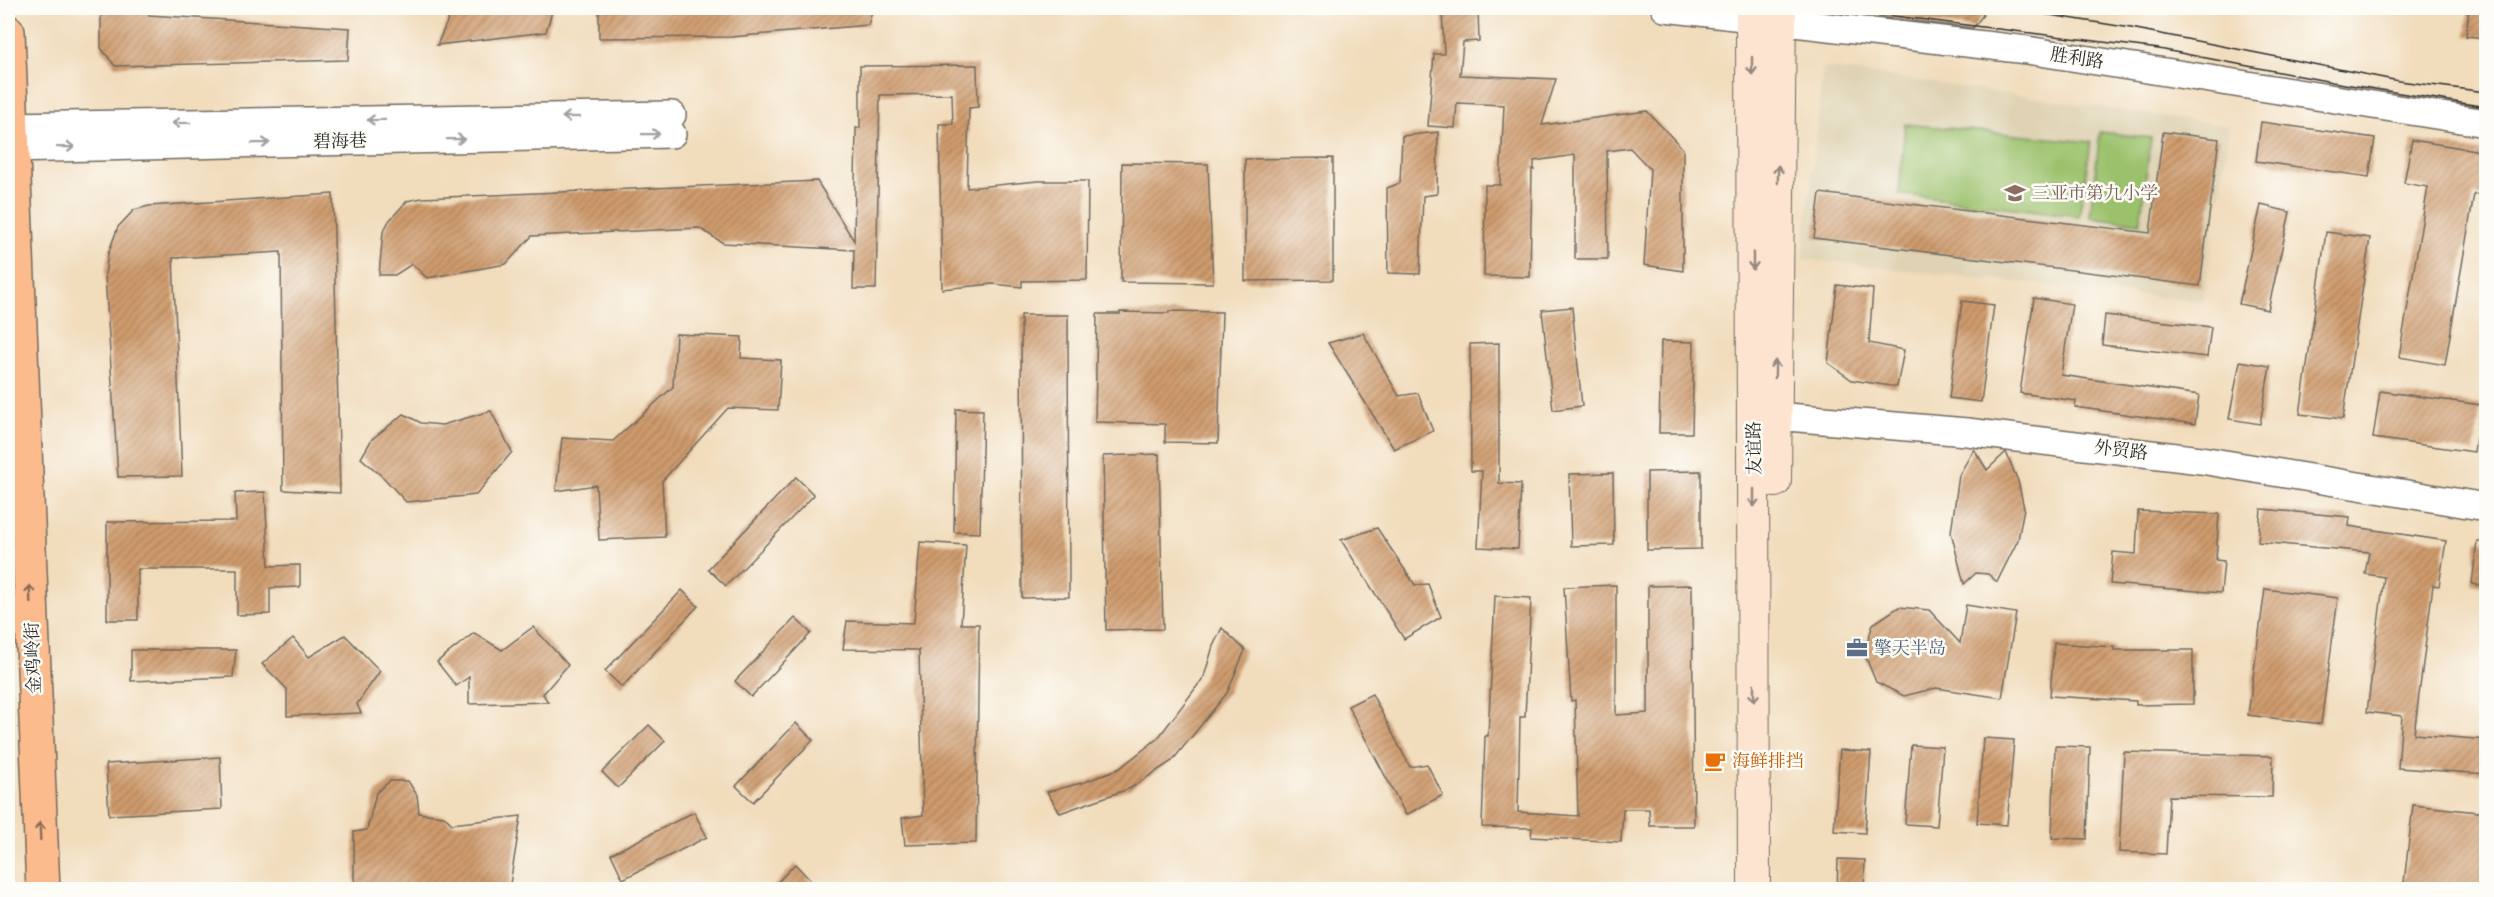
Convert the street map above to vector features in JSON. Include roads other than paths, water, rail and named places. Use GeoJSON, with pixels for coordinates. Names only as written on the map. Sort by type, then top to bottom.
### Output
{"type":"FeatureCollection","features":[{"type":"Feature","properties":{"kind":"main road","name":"友谊路"},"geometry":{"type":"LineString","coordinates":[[1754,890],[1764,416],[1766,14]]}},
{"type":"Feature","properties":{"kind":"main road","name":"金鸡岭街"},"geometry":{"type":"LineString","coordinates":[[8,32],[9,137],[43,890]]}},
{"type":"Feature","properties":{"kind":"main road","name":"友谊路"},"geometry":{"type":"LineString","coordinates":[[1764,416],[1775,890]]}},
{"type":"Feature","properties":{"kind":"street","name":"胜利路"},"geometry":{"type":"LineString","coordinates":[[1665,8],[1766,14],[2026,50],[2487,123]]}},
{"type":"Feature","properties":{"kind":"street","name":"碧海巷"},"geometry":{"type":"LineString","coordinates":[[9,137],[672,124]]}},
{"type":"Feature","properties":{"kind":"street","name":"外贸路"},"geometry":{"type":"LineString","coordinates":[[1764,416],[1967,432],[2201,460],[2487,507]]}},
{"type":"Feature","properties":{"kind":"tram line"},"geometry":{"type":"LineString","coordinates":[[1829,8],[2159,49],[2332,82],[2486,107]]}},
{"type":"Feature","properties":{"kind":"tram line"},"geometry":{"type":"LineString","coordinates":[[2006,8],[2131,28],[2399,81],[2486,92]]}},
{"type":"Feature","properties":{"kind":"place","name":"三亚市第九小学"},"geometry":{"type":"Point","coordinates":[2015,193]}},
{"type":"Feature","properties":{"kind":"place","name":"擎天半岛"},"geometry":{"type":"Point","coordinates":[1857,648]}},
{"type":"Feature","properties":{"kind":"place","name":"海鲜排挡"},"geometry":{"type":"Point","coordinates":[1715,761]}}]}
